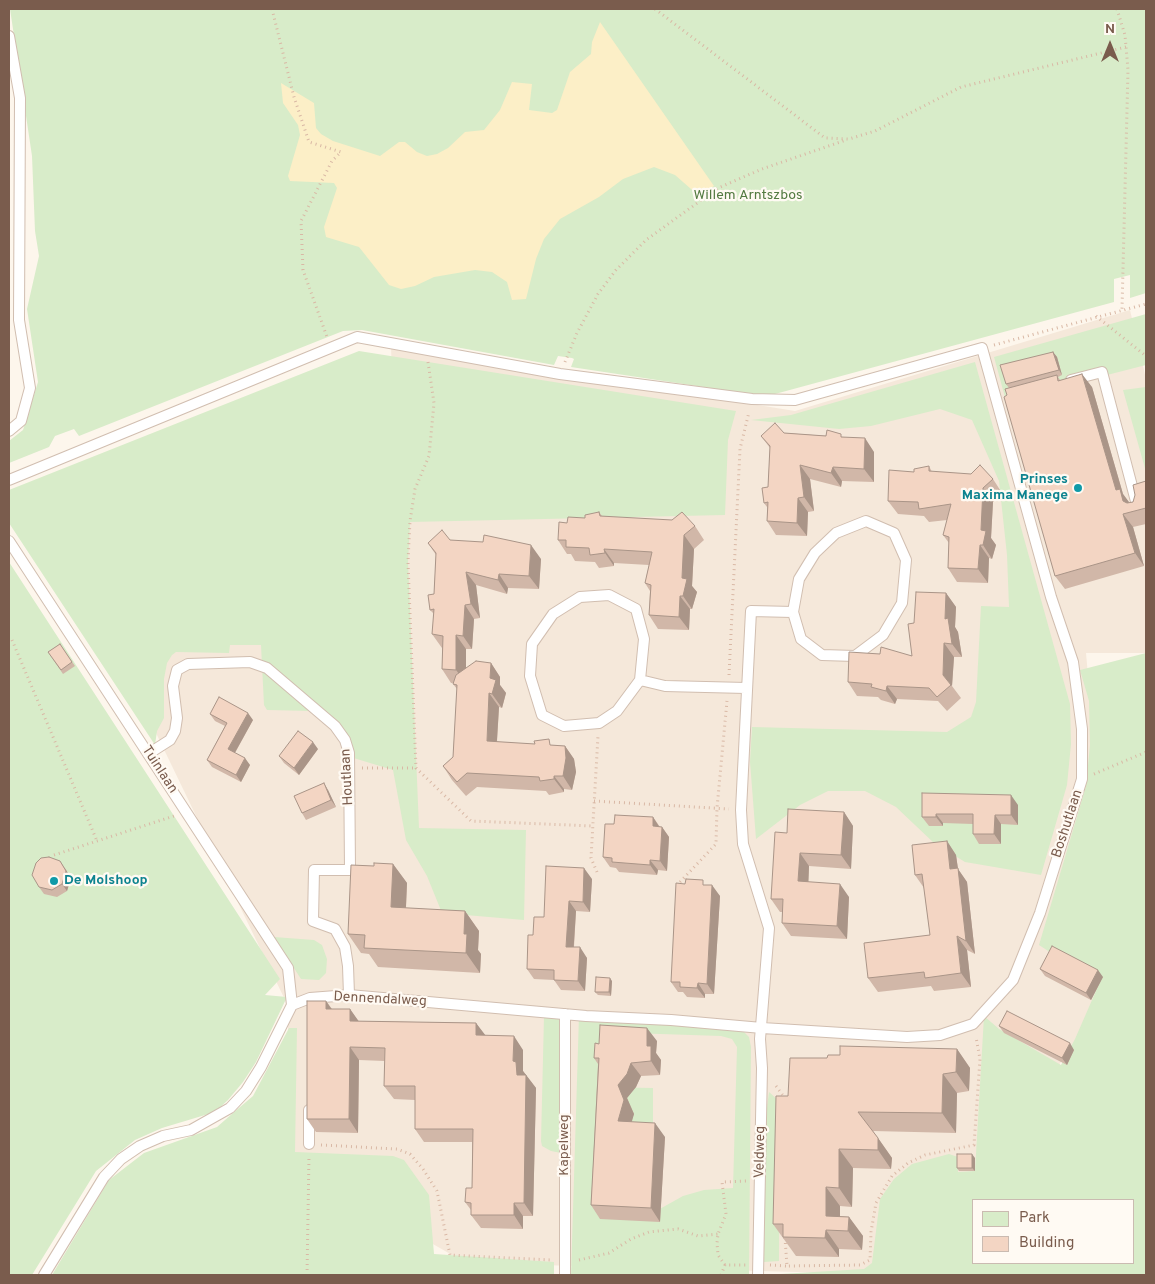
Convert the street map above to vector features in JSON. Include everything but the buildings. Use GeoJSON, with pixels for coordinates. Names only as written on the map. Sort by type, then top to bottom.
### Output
{"type":"FeatureCollection","features":[{"type":"Feature","properties":{"kind":"lane"},"geometry":{"type":"LineString","coordinates":[[9,36],[20,98],[19,320],[30,388],[21,420],[9,431]]}},
{"type":"Feature","properties":{"kind":"lane"},"geometry":{"type":"LineString","coordinates":[[9,480],[357,336],[560,374],[752,399],[796,400],[982,348]]}},
{"type":"Feature","properties":{"kind":"lane","name":"Boshutlaan"},"geometry":{"type":"LineString","coordinates":[[762,1028],[907,1037],[940,1035],[973,1024],[1013,980],[1040,913],[1082,780],[1082,729],[1073,662],[1051,597],[982,348]]}},
{"type":"Feature","properties":{"kind":"lane"},"geometry":{"type":"LineString","coordinates":[[1064,382],[1102,372],[1138,510]]}},
{"type":"Feature","properties":{"kind":"lane"},"geometry":{"type":"LineString","coordinates":[[996,400],[1007,397]]}},
{"type":"Feature","properties":{"kind":"lane"},"geometry":{"type":"LineString","coordinates":[[866,521],[894,533],[906,560],[902,603],[883,635],[855,656],[822,654],[801,639],[793,612],[799,579],[815,553],[836,532],[866,521]]}},
{"type":"Feature","properties":{"kind":"lane","name":"Tuinlaan"},"geometry":{"type":"LineString","coordinates":[[9,541],[288,968],[292,1005]]}},
{"type":"Feature","properties":{"kind":"lane"},"geometry":{"type":"LineString","coordinates":[[609,595],[636,609],[644,639],[640,680],[617,710],[599,723],[564,726],[542,715],[530,676],[532,644],[552,614],[580,597],[609,595]]}},
{"type":"Feature","properties":{"kind":"lane","name":"Veldweg"},"geometry":{"type":"LineString","coordinates":[[759,1270],[762,1068],[760,1038],[769,928],[743,844],[740,810],[746,688],[751,611],[793,612]]}},
{"type":"Feature","properties":{"kind":"lane","name":"Houtlaan"},"geometry":{"type":"LineString","coordinates":[[148,754],[170,740],[176,730],[177,718],[174,686],[177,670],[188,664],[250,662],[267,668],[335,726],[345,740],[349,753],[350,870],[314,870],[313,921],[335,930],[345,947],[349,995]]}},
{"type":"Feature","properties":{"kind":"lane"},"geometry":{"type":"LineString","coordinates":[[640,680],[665,686],[728,686],[746,688]]}},
{"type":"Feature","properties":{"kind":"lane","name":"Dennendalweg"},"geometry":{"type":"LineString","coordinates":[[292,1005],[349,995],[565,1014],[671,1020],[762,1028]]}},
{"type":"Feature","properties":{"kind":"lane"},"geometry":{"type":"LineString","coordinates":[[44,1275],[104,1177],[120,1159],[140,1146],[163,1136],[191,1130],[214,1118],[230,1108],[246,1091],[292,1005]]}},
{"type":"Feature","properties":{"kind":"lane","name":"Kapelweg"},"geometry":{"type":"LineString","coordinates":[[565,1014],[565,1275]]}},
{"type":"Feature","properties":{"kind":"lane"},"geometry":{"type":"LineString","coordinates":[[309,1095],[309,1144]]}},
{"type":"Feature","properties":{"kind":"path"},"geometry":{"type":"LineString","coordinates":[[272,9],[294,97],[309,142],[341,152],[332,161],[301,221],[303,270],[331,347]]}},
{"type":"Feature","properties":{"kind":"path"},"geometry":{"type":"LineString","coordinates":[[655,9],[825,138],[849,139]]}},
{"type":"Feature","properties":{"kind":"path"},"geometry":{"type":"LineString","coordinates":[[1118,9],[1126,47],[1122,309]]}},
{"type":"Feature","properties":{"kind":"path"},"geometry":{"type":"LineString","coordinates":[[560,374],[577,333],[598,294],[616,270],[646,240],[718,188],[762,170],[875,131],[961,87],[1126,47]]}},
{"type":"Feature","properties":{"kind":"path"},"geometry":{"type":"LineString","coordinates":[[982,348],[1146,304]]}},
{"type":"Feature","properties":{"kind":"path"},"geometry":{"type":"LineString","coordinates":[[1096,316],[1146,356]]}},
{"type":"Feature","properties":{"kind":"path"},"geometry":{"type":"LineString","coordinates":[[426,349],[434,404],[430,456],[415,489],[410,521],[408,562],[416,768],[471,821],[593,826]]}},
{"type":"Feature","properties":{"kind":"path"},"geometry":{"type":"LineString","coordinates":[[680,882],[716,844],[717,808],[728,686],[740,449],[752,399]]}},
{"type":"Feature","properties":{"kind":"path"},"geometry":{"type":"LineString","coordinates":[[12,640],[97,841]]}},
{"type":"Feature","properties":{"kind":"path"},"geometry":{"type":"LineString","coordinates":[[597,872],[591,858],[599,723]]}},
{"type":"Feature","properties":{"kind":"path"},"geometry":{"type":"LineString","coordinates":[[1082,780],[1146,752]]}},
{"type":"Feature","properties":{"kind":"path"},"geometry":{"type":"LineString","coordinates":[[349,768],[416,768]]}},
{"type":"Feature","properties":{"kind":"path"},"geometry":{"type":"LineString","coordinates":[[594,801],[740,810]]}},
{"type":"Feature","properties":{"kind":"path"},"geometry":{"type":"LineString","coordinates":[[54,855],[186,812]]}},
{"type":"Feature","properties":{"kind":"path"},"geometry":{"type":"LineString","coordinates":[[785,1233],[787,1266],[860,1265],[870,1260],[871,1232],[876,1203],[892,1176],[908,1164],[925,1155],[974,1145],[980,1060],[973,1024]]}},
{"type":"Feature","properties":{"kind":"path"},"geometry":{"type":"LineString","coordinates":[[762,1068],[785,1098]]}},
{"type":"Feature","properties":{"kind":"path"},"geometry":{"type":"LineString","coordinates":[[307,1275],[309,1144],[397,1149],[410,1154],[423,1169],[437,1191],[450,1255],[566,1260],[596,1258],[610,1253],[631,1239],[649,1232],[678,1229],[698,1236],[718,1234]]}},
{"type":"Feature","properties":{"kind":"path"},"geometry":{"type":"LineString","coordinates":[[722,1275],[725,1266],[718,1254],[718,1234],[726,1214],[722,1182],[760,1180]]}},
{"type":"Feature","properties":{"kind":"path"},"geometry":{"type":"LineString","coordinates":[[725,1266],[759,1270]]}},
{"type":"Feature","properties":{"kind":"shaded area"},"geometry":{"type":"Polygon","coordinates":[[[1130,310],[1146,379],[1146,653],[1086,653],[1116,986],[907,1275],[466,1263],[288,1161],[288,1006],[112,642],[400,629],[391,346],[795,411],[1130,310]]]}},
{"type":"Feature","properties":{"kind":"green space","name":"Willem Arntszbos"},"geometry":{"type":"Polygon","coordinates":[[[10,9],[1146,9],[1146,293],[1130,298],[1130,275],[1114,279],[1114,302],[775,394],[750,394],[571,367],[574,359],[572,358],[558,356],[554,365],[362,330],[343,331],[79,436],[74,429],[55,436],[49,447],[9,463],[9,441],[23,430],[38,382],[27,309],[39,256],[35,231],[32,156],[10,9]]]}},
{"type":"Feature","properties":{"kind":"green space"},"geometry":{"type":"Polygon","coordinates":[[[1146,314],[1146,365],[1006,401],[994,357],[1146,314]]]}},
{"type":"Feature","properties":{"kind":"green space"},"geometry":{"type":"Polygon","coordinates":[[[359,351],[736,411],[728,440],[725,515],[410,522],[408,562],[419,828],[526,830],[524,920],[442,913],[427,876],[406,840],[393,770],[347,756],[339,735],[311,711],[267,710],[264,705],[261,645],[230,645],[229,653],[176,652],[172,655],[167,663],[164,679],[164,718],[157,731],[155,745],[9,523],[9,490],[359,351]]]}},
{"type":"Feature","properties":{"kind":"green space"},"geometry":{"type":"Polygon","coordinates":[[[975,362],[1070,704],[1071,744],[1067,785],[1041,875],[965,862],[934,843],[896,807],[865,791],[828,791],[800,805],[756,839],[750,762],[752,727],[947,732],[971,717],[976,702],[981,606],[1009,607],[1007,555],[999,481],[972,420],[940,409],[871,426],[839,429],[751,420],[791,415],[975,362]]]}},
{"type":"Feature","properties":{"kind":"green space"},"geometry":{"type":"Polygon","coordinates":[[[1146,387],[1146,472],[1123,390],[1146,387]]]}},
{"type":"Feature","properties":{"kind":"green space"},"geometry":{"type":"Polygon","coordinates":[[[9,562],[280,979],[265,995],[287,997],[256,1062],[228,1100],[215,1112],[162,1128],[135,1140],[96,1171],[32,1275],[9,1275],[9,562]]]}},
{"type":"Feature","properties":{"kind":"green space"},"geometry":{"type":"Polygon","coordinates":[[[1146,653],[1146,1275],[764,1275],[864,1269],[872,1263],[880,1199],[894,1179],[912,1164],[949,1154],[958,1157],[958,1172],[975,1171],[984,1016],[999,1029],[1061,1065],[1075,1039],[1099,984],[1039,945],[1086,786],[1090,745],[1089,701],[1080,670],[1146,653]]]}},
{"type":"Feature","properties":{"kind":"green space"},"geometry":{"type":"Polygon","coordinates":[[[274,937],[314,940],[322,945],[327,959],[326,973],[319,980],[301,979],[274,937]]]}},
{"type":"Feature","properties":{"kind":"green space"},"geometry":{"type":"Polygon","coordinates":[[[579,1015],[742,1030],[749,1037],[751,1047],[749,1275],[571,1275],[579,1015]],[[599,1032],[599,1087],[653,1088],[653,1192],[649,1215],[683,1196],[704,1190],[733,1188],[737,1047],[732,1039],[721,1036],[599,1032]]]}},
{"type":"Feature","properties":{"kind":"green space"},"geometry":{"type":"Polygon","coordinates":[[[544,1016],[564,1016],[561,1153],[551,1151],[542,1146],[541,1141],[544,1016]]]}},
{"type":"Feature","properties":{"kind":"green space"},"geometry":{"type":"Polygon","coordinates":[[[289,1028],[297,1028],[295,1152],[393,1156],[404,1160],[429,1195],[434,1254],[554,1262],[554,1275],[52,1275],[109,1180],[144,1153],[217,1127],[253,1096],[289,1028]]]}},
{"type":"Feature","properties":{"kind":"green space"},"geometry":{"type":"Polygon","coordinates":[[[769,1092],[780,1102],[779,1261],[764,1262],[766,1115],[769,1092]]]}},
{"type":"Feature","properties":{"kind":"sand"},"geometry":{"type":"Polygon","coordinates":[[[600,22],[714,186],[699,196],[675,175],[654,167],[623,179],[599,197],[560,219],[544,239],[536,259],[526,299],[512,300],[507,282],[492,272],[475,270],[434,277],[415,286],[401,289],[389,285],[359,247],[326,237],[324,227],[337,188],[334,183],[290,181],[288,176],[300,135],[298,125],[283,103],[281,83],[314,103],[316,128],[321,134],[333,141],[380,156],[399,142],[405,142],[417,152],[427,156],[437,154],[448,148],[465,132],[484,130],[500,110],[512,82],[532,84],[529,110],[552,113],[557,110],[570,72],[591,54],[592,42],[600,22]]]}},
{"type":"Feature","properties":{"kind":"place","name":"Prinses Maxima Manege"},"geometry":{"type":"Point","coordinates":[1078,488]}},
{"type":"Feature","properties":{"kind":"place","name":"De Molshoop"},"geometry":{"type":"Point","coordinates":[54,881]}}]}
